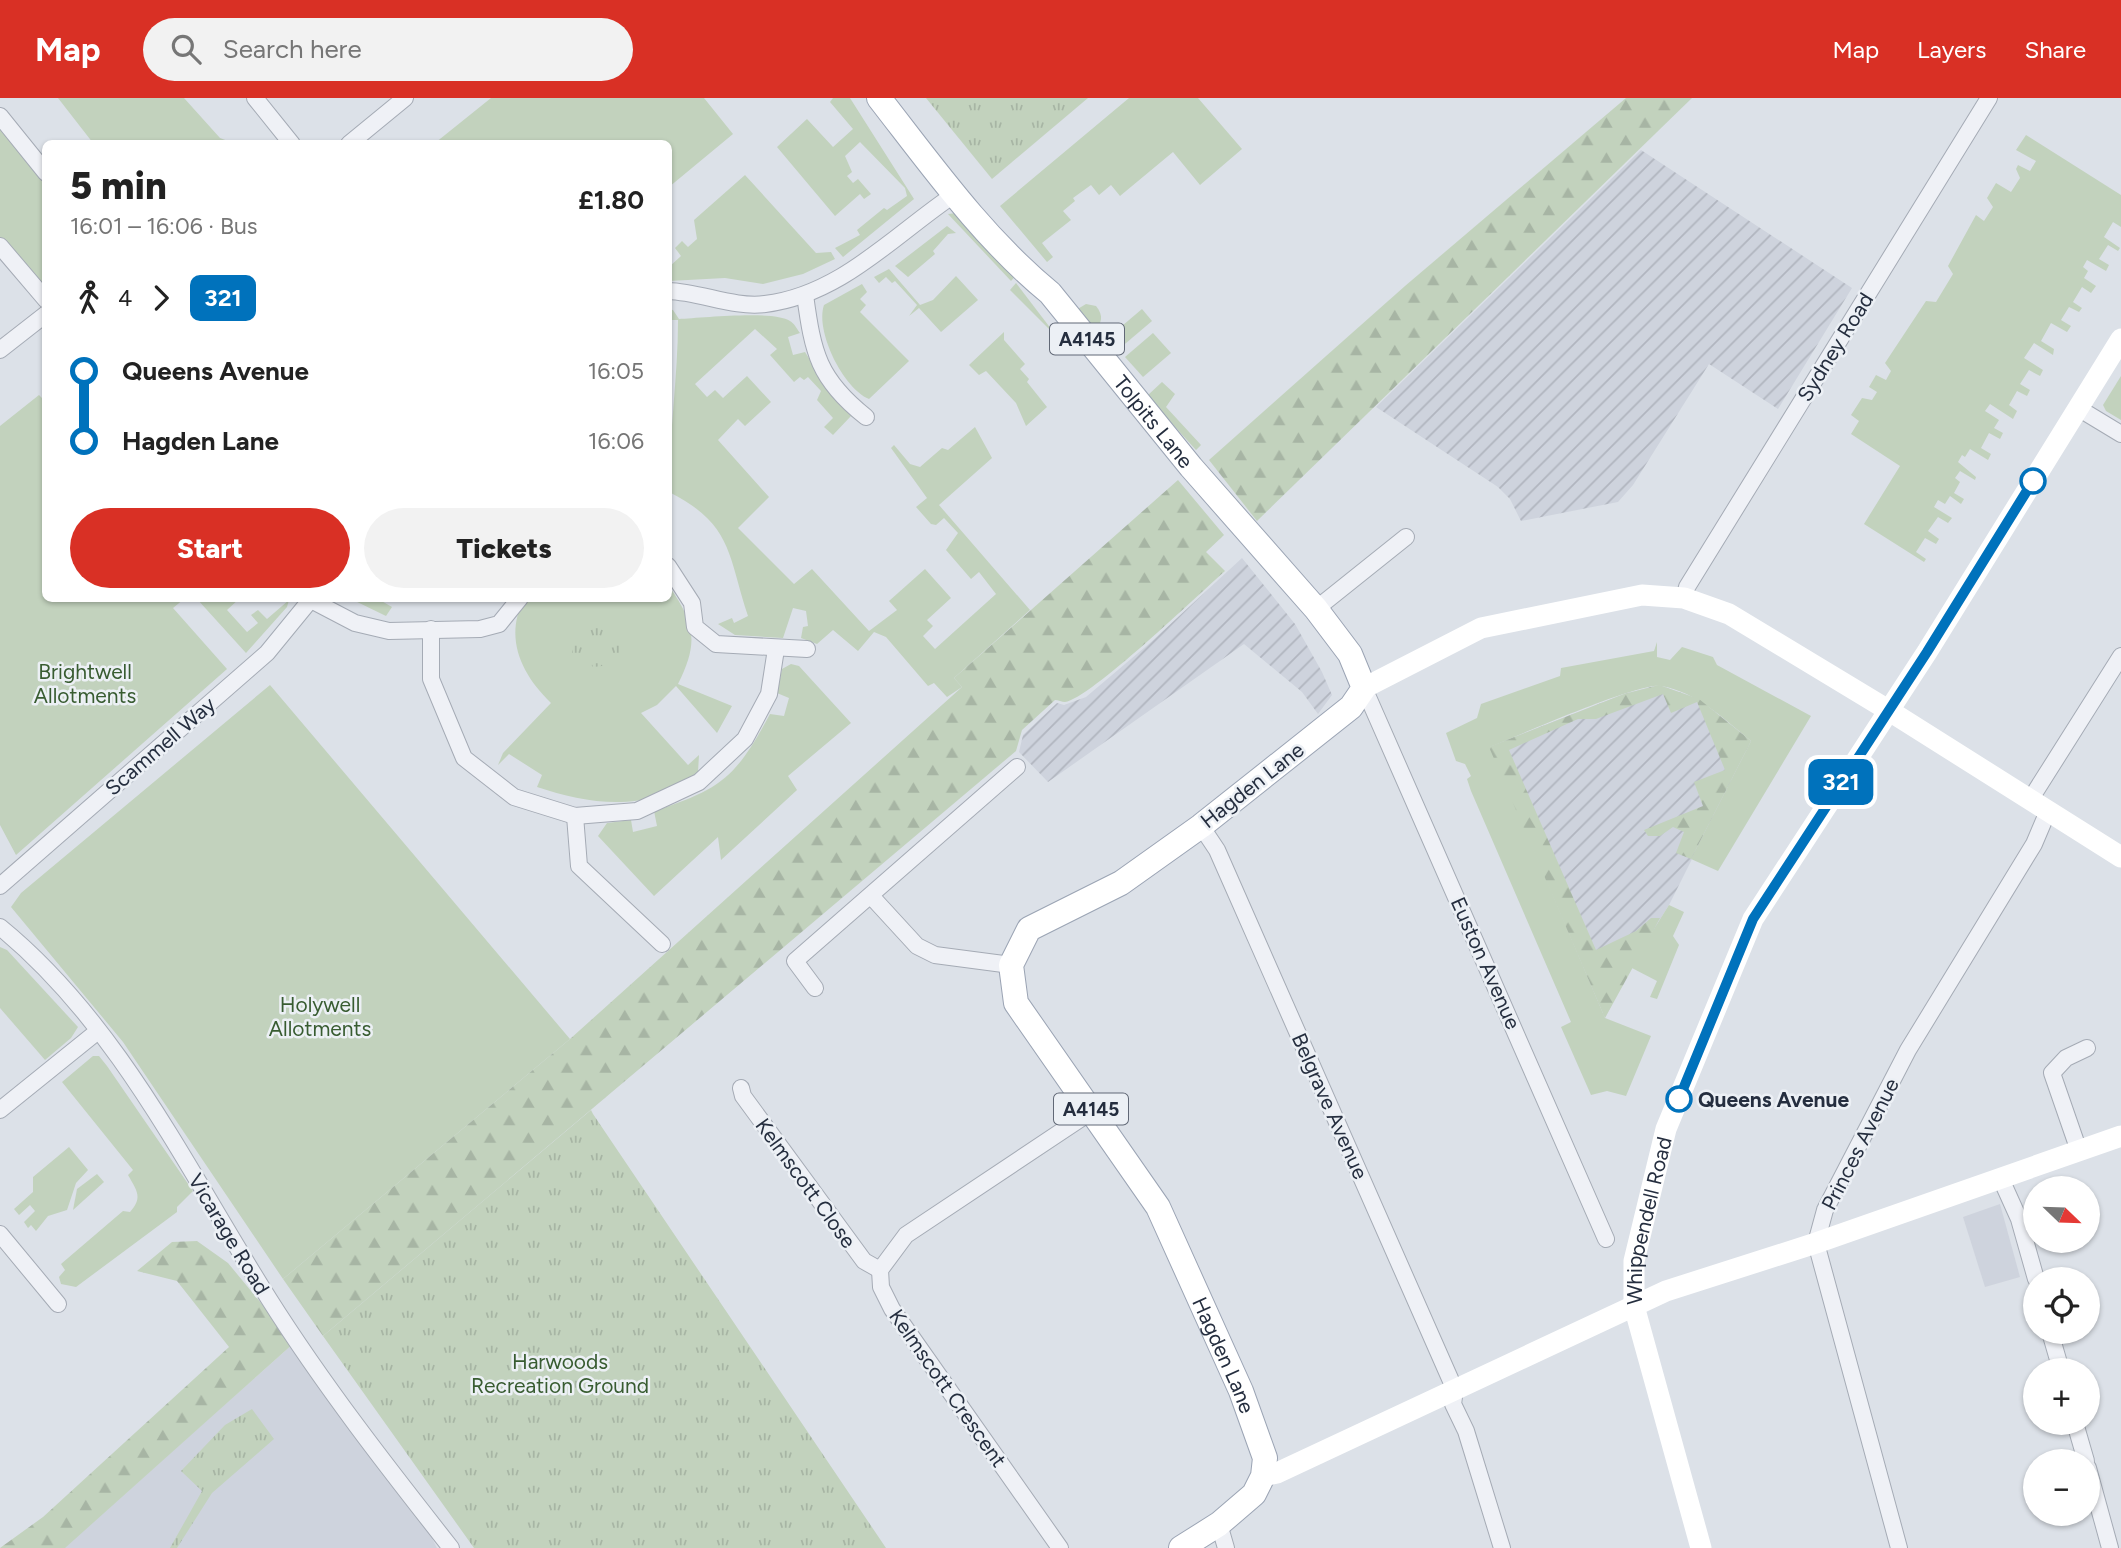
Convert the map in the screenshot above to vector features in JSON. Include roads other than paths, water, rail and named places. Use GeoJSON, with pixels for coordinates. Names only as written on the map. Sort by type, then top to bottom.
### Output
{"type":"FeatureCollection","features":[{"type":"Feature","properties":{"kind":"main road","name":"Tolpits Lane"},"geometry":{"type":"LineString","coordinates":[[879,98],[955,194],[1023,271],[1050,293],[1191,467],[1316,609],[1350,654],[1364,688]]}},
{"type":"Feature","properties":{"kind":"main road","name":"Hagden Lane"},"geometry":{"type":"LineString","coordinates":[[1263,1475],[1265,1458],[1241,1391],[1158,1207],[1016,1003],[1011,965],[1029,929],[1121,883],[1200,826],[1351,707],[1364,688]]}},
{"type":"Feature","properties":{"kind":"main road"},"geometry":{"type":"LineString","coordinates":[[1181,1548],[1219,1524],[1254,1494],[1263,1475]]}},
{"type":"Feature","properties":{"kind":"street"},"geometry":{"type":"LineString","coordinates":[[255,98],[289,140]]}},
{"type":"Feature","properties":{"kind":"street"},"geometry":{"type":"LineString","coordinates":[[354,140],[405,98]]}},
{"type":"Feature","properties":{"kind":"street","name":"Sydney Road"},"geometry":{"type":"LineString","coordinates":[[1684,598],[1687,587],[1989,98]]}},
{"type":"Feature","properties":{"kind":"street"},"geometry":{"type":"LineString","coordinates":[[0,116],[42,168]]}},
{"type":"Feature","properties":{"kind":"street"},"geometry":{"type":"LineString","coordinates":[[672,292],[764,304],[805,295],[855,269],[955,194]]}},
{"type":"Feature","properties":{"kind":"street"},"geometry":{"type":"LineString","coordinates":[[0,246],[42,295]]}},
{"type":"Feature","properties":{"kind":"street"},"geometry":{"type":"LineString","coordinates":[[805,295],[812,346],[822,370],[836,389],[866,417]]}},
{"type":"Feature","properties":{"kind":"street"},"geometry":{"type":"LineString","coordinates":[[0,350],[42,317]]}},
{"type":"Feature","properties":{"kind":"street","name":"Whippendell Road"},"geometry":{"type":"LineString","coordinates":[[1701,1548],[1634,1306],[1633,1261],[1667,1129],[1753,919],[2121,339]]}},
{"type":"Feature","properties":{"kind":"street"},"geometry":{"type":"LineString","coordinates":[[2078,408],[2121,435]]}},
{"type":"Feature","properties":{"kind":"street"},"geometry":{"type":"LineString","coordinates":[[1316,609],[1406,537]]}},
{"type":"Feature","properties":{"kind":"street"},"geometry":{"type":"LineString","coordinates":[[672,572],[692,603],[695,627],[716,644],[807,649]]}},
{"type":"Feature","properties":{"kind":"street","name":"Hagden Lane"},"geometry":{"type":"LineString","coordinates":[[1364,688],[1481,628],[1642,595],[1684,598],[1729,614],[1888,710],[2121,857]]}},
{"type":"Feature","properties":{"kind":"street","name":"Scammell Way"},"geometry":{"type":"LineString","coordinates":[[0,886],[267,653],[310,602]]}},
{"type":"Feature","properties":{"kind":"street"},"geometry":{"type":"LineString","coordinates":[[317,602],[355,623],[389,631],[480,629],[499,624],[517,602]]}},
{"type":"Feature","properties":{"kind":"street"},"geometry":{"type":"LineString","coordinates":[[431,629],[430,679],[464,758],[514,797],[575,816],[637,811],[686,789],[745,739],[769,694],[776,649]]}},
{"type":"Feature","properties":{"kind":"street","name":"Princes Avenue"},"geometry":{"type":"LineString","coordinates":[[1816,1243],[1825,1210],[1908,1049],[2034,844],[2039,806],[2121,656]]}},
{"type":"Feature","properties":{"kind":"street","name":"Euston Avenue"},"geometry":{"type":"LineString","coordinates":[[1364,688],[1606,1240]]}},
{"type":"Feature","properties":{"kind":"street"},"geometry":{"type":"LineString","coordinates":[[815,988],[795,961],[872,897],[1017,767]]}},
{"type":"Feature","properties":{"kind":"street"},"geometry":{"type":"LineString","coordinates":[[575,816],[579,866],[662,944]]}},
{"type":"Feature","properties":{"kind":"street","name":"Belgrave Avenue"},"geometry":{"type":"LineString","coordinates":[[1200,826],[1217,850],[1455,1390],[1453,1404],[1466,1431],[1502,1548]]}},
{"type":"Feature","properties":{"kind":"street"},"geometry":{"type":"LineString","coordinates":[[872,897],[917,946],[935,955],[1011,965]]}},
{"type":"Feature","properties":{"kind":"street","name":"Vicarage Road"},"geometry":{"type":"LineString","coordinates":[[0,926],[51,973],[126,1068],[271,1303],[451,1548]]}},
{"type":"Feature","properties":{"kind":"street"},"geometry":{"type":"LineString","coordinates":[[0,1110],[98,1031]]}},
{"type":"Feature","properties":{"kind":"street"},"geometry":{"type":"LineString","coordinates":[[2079,1151],[2052,1073],[2066,1058],[2087,1048]]}},
{"type":"Feature","properties":{"kind":"street","name":"Kelmscott Close"},"geometry":{"type":"LineString","coordinates":[[741,1088],[743,1096],[864,1262],[880,1270]]}},
{"type":"Feature","properties":{"kind":"street"},"geometry":{"type":"LineString","coordinates":[[880,1270],[906,1235],[1092,1111]]}},
{"type":"Feature","properties":{"kind":"street"},"geometry":{"type":"LineString","coordinates":[[1263,1475],[1277,1473],[1687,1283],[1816,1243],[2121,1136]]}},
{"type":"Feature","properties":{"kind":"street"},"geometry":{"type":"LineString","coordinates":[[2001,1179],[2019,1219],[2033,1267]]}},
{"type":"Feature","properties":{"kind":"street"},"geometry":{"type":"LineString","coordinates":[[0,1234],[58,1304]]}},
{"type":"Feature","properties":{"kind":"street"},"geometry":{"type":"LineString","coordinates":[[1816,1243],[1899,1548]]}},
{"type":"Feature","properties":{"kind":"street","name":"Kelmscott Crescent"},"geometry":{"type":"LineString","coordinates":[[880,1270],[881,1287],[892,1309],[1060,1548]]}},
{"type":"Feature","properties":{"kind":"street"},"geometry":{"type":"LineString","coordinates":[[2100,1512],[2110,1548]]}},
{"type":"Feature","properties":{"kind":"street"},"geometry":{"type":"LineString","coordinates":[[1219,1524],[1226,1548]]}},
{"type":"Feature","properties":{"kind":"place","name":"Queens Avenue"},"geometry":{"type":"Point","coordinates":[1679,1099]}},
{"type":"Feature","properties":{"kind":"park label","name":"Brightwell Allotments"},"geometry":{"type":"Point","coordinates":[85,683]}},
{"type":"Feature","properties":{"kind":"park label","name":"Holywell Allotments"},"geometry":{"type":"Point","coordinates":[320,1016]}},
{"type":"Feature","properties":{"kind":"park label","name":"Harwoods Recreation Ground"},"geometry":{"type":"Point","coordinates":[560,1373]}}]}
